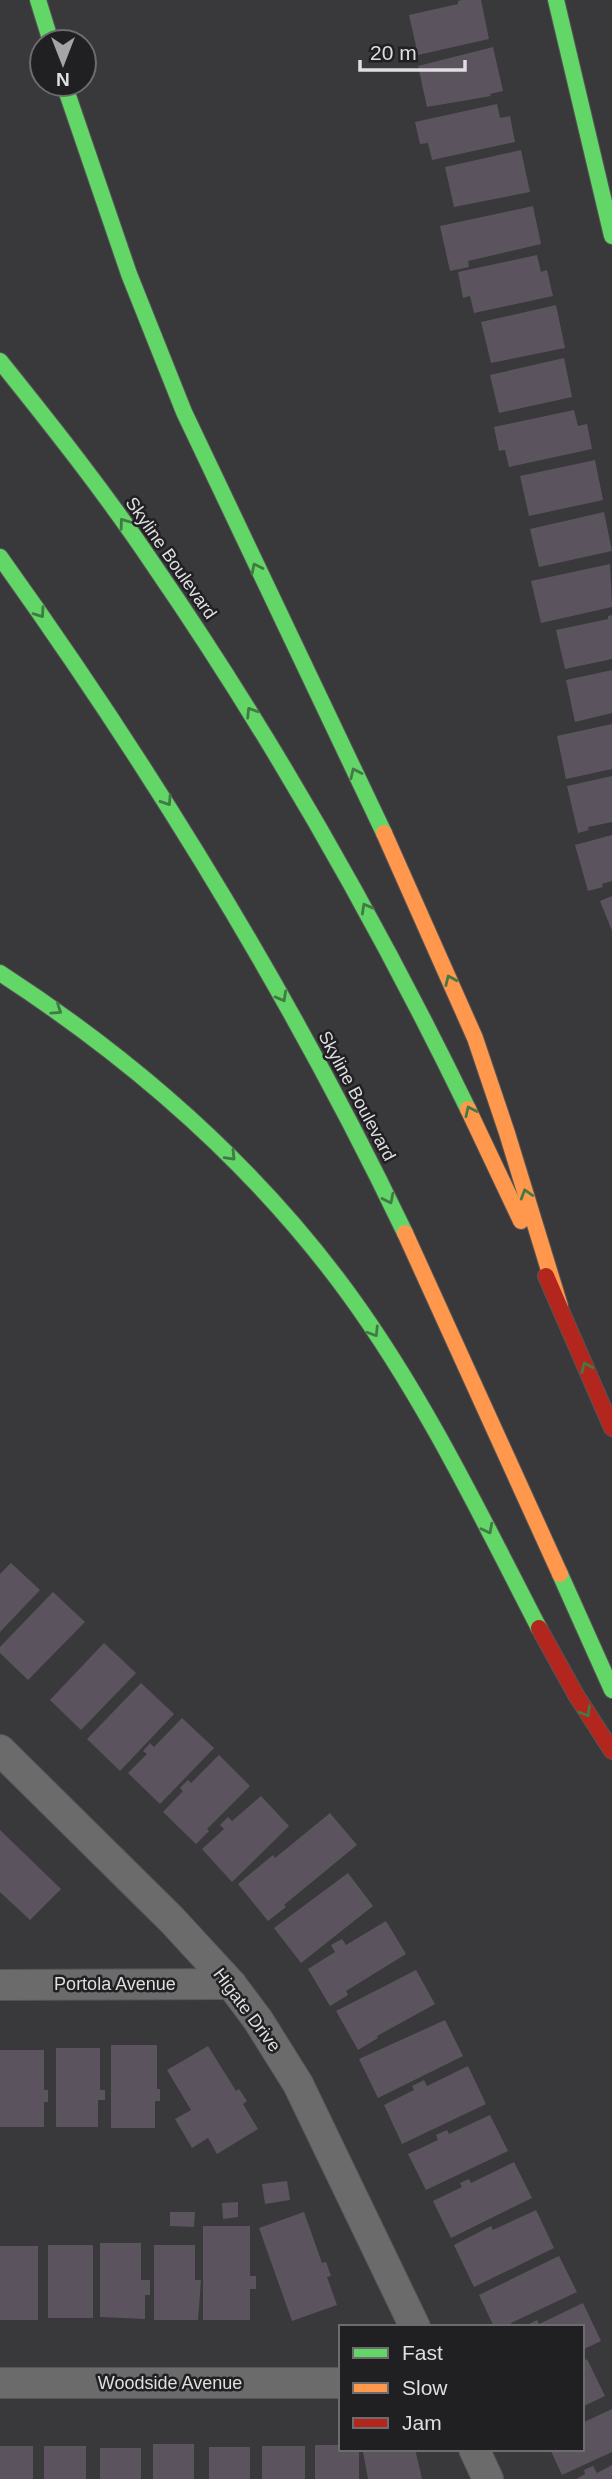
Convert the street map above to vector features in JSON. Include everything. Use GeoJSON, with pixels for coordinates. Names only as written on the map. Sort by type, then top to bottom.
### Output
{"type":"FeatureCollection","features":[{"type":"Feature","properties":{"kind":"main road"},"geometry":{"type":"LineString","coordinates":[[38,0],[47,28]]}},
{"type":"Feature","properties":{"kind":"main road"},"geometry":{"type":"LineString","coordinates":[[556,0],[612,236]]}},
{"type":"Feature","properties":{"kind":"main road"},"geometry":{"type":"LineString","coordinates":[[69,98],[128,274],[184,412],[368,799],[475,1038],[507,1133],[559,1306]]}},
{"type":"Feature","properties":{"kind":"main road","name":"Skyline Boulevard"},"geometry":{"type":"LineString","coordinates":[[0,360],[155,566],[241,695],[366,908],[434,1037],[559,1306],[612,1428]]}},
{"type":"Feature","properties":{"kind":"main road","name":"Skyline Boulevard"},"geometry":{"type":"LineString","coordinates":[[0,557],[166,799],[233,910],[321,1067],[426,1276],[612,1689]]}},
{"type":"Feature","properties":{"kind":"main road"},"geometry":{"type":"LineString","coordinates":[[0,973],[90,1033],[174,1101],[254,1180],[326,1264],[369,1324],[408,1388],[484,1520],[573,1692],[612,1751]]}},
{"type":"Feature","properties":{"kind":"street","name":"Higate Drive"},"geometry":{"type":"LineString","coordinates":[[0,1750],[144,1891],[231,1984],[258,2020],[298,2084],[414,2325]]}},
{"type":"Feature","properties":{"kind":"street","name":"Portola Avenue"},"geometry":{"type":"LineString","coordinates":[[0,1985],[231,1984]]}},
{"type":"Feature","properties":{"kind":"street","name":"Woodside Avenue"},"geometry":{"type":"LineString","coordinates":[[0,2383],[339,2383]]}},
{"type":"Feature","properties":{"kind":"street"},"geometry":{"type":"LineString","coordinates":[[475,2451],[488,2479]]}},
{"type":"Feature","properties":{"kind":"building"},"geometry":{"type":"Polygon","coordinates":[[[481,0],[489,39],[418,55],[409,15],[458,4],[458,1],[481,0]]]}},
{"type":"Feature","properties":{"kind":"building"},"geometry":{"type":"Polygon","coordinates":[[[493,47],[503,91],[490,94],[491,96],[427,107],[418,66],[493,47]]]}},
{"type":"Feature","properties":{"kind":"building"},"geometry":{"type":"Polygon","coordinates":[[[497,104],[500,118],[510,116],[515,142],[432,160],[428,143],[420,144],[415,122],[497,104]]]}},
{"type":"Feature","properties":{"kind":"building"},"geometry":{"type":"Polygon","coordinates":[[[521,150],[530,192],[454,207],[445,167],[521,150]]]}},
{"type":"Feature","properties":{"kind":"building"},"geometry":{"type":"Polygon","coordinates":[[[533,206],[541,244],[468,261],[469,267],[450,271],[440,226],[533,206]]]}},
{"type":"Feature","properties":{"kind":"building"},"geometry":{"type":"Polygon","coordinates":[[[537,255],[541,272],[547,270],[553,296],[474,313],[470,296],[463,298],[458,272],[537,255]]]}},
{"type":"Feature","properties":{"kind":"building"},"geometry":{"type":"Polygon","coordinates":[[[556,305],[565,348],[491,363],[481,322],[556,305]]]}},
{"type":"Feature","properties":{"kind":"building"},"geometry":{"type":"Polygon","coordinates":[[[564,358],[572,397],[499,413],[490,375],[564,358]]]}},
{"type":"Feature","properties":{"kind":"building"},"geometry":{"type":"Polygon","coordinates":[[[574,410],[578,426],[587,424],[592,449],[509,467],[505,450],[499,451],[494,427],[574,410]]]}},
{"type":"Feature","properties":{"kind":"building"},"geometry":{"type":"Polygon","coordinates":[[[595,460],[603,500],[529,516],[520,476],[595,460]]]}},
{"type":"Feature","properties":{"kind":"building"},"geometry":{"type":"Polygon","coordinates":[[[604,512],[612,551],[539,567],[530,529],[604,512]]]}},
{"type":"Feature","properties":{"kind":"building"},"geometry":{"type":"Polygon","coordinates":[[[610,564],[612,607],[541,623],[531,581],[610,564]]]}},
{"type":"Feature","properties":{"kind":"building"},"geometry":{"type":"Polygon","coordinates":[[[612,615],[612,659],[565,669],[556,630],[608,619],[608,616],[612,615]]]}},
{"type":"Feature","properties":{"kind":"building"},"geometry":{"type":"Polygon","coordinates":[[[612,670],[612,713],[575,722],[566,680],[612,670]]]}},
{"type":"Feature","properties":{"kind":"building"},"geometry":{"type":"Polygon","coordinates":[[[612,724],[612,769],[566,779],[557,736],[612,724]]]}},
{"type":"Feature","properties":{"kind":"building"},"geometry":{"type":"Polygon","coordinates":[[[612,776],[612,822],[588,827],[589,830],[578,833],[567,786],[612,776]]]}},
{"type":"Feature","properties":{"kind":"building"},"geometry":{"type":"Polygon","coordinates":[[[612,835],[612,881],[588,891],[575,845],[612,835]]]}},
{"type":"Feature","properties":{"kind":"building"},"geometry":{"type":"Polygon","coordinates":[[[612,896],[612,931],[600,901],[612,896]]]}},
{"type":"Feature","properties":{"kind":"building"},"geometry":{"type":"Polygon","coordinates":[[[11,1563],[40,1590],[0,1632],[0,1574],[11,1563]]]}},
{"type":"Feature","properties":{"kind":"building"},"geometry":{"type":"Polygon","coordinates":[[[53,1592],[85,1622],[28,1680],[0,1653],[0,1647],[53,1592]]]}},
{"type":"Feature","properties":{"kind":"building"},"geometry":{"type":"Polygon","coordinates":[[[104,1643],[136,1673],[81,1730],[50,1700],[104,1643]]]}},
{"type":"Feature","properties":{"kind":"building"},"geometry":{"type":"Polygon","coordinates":[[[141,1683],[174,1714],[120,1771],[87,1739],[141,1683]]]}},
{"type":"Feature","properties":{"kind":"building"},"geometry":{"type":"Polygon","coordinates":[[[182,1718],[214,1748],[160,1804],[128,1773],[147,1754],[143,1751],[150,1743],[154,1747],[182,1718]]]}},
{"type":"Feature","properties":{"kind":"building"},"geometry":{"type":"Polygon","coordinates":[[[219,1755],[250,1786],[207,1829],[209,1831],[196,1844],[163,1812],[183,1791],[180,1788],[188,1780],[191,1783],[219,1755]]]}},
{"type":"Feature","properties":{"kind":"building"},"geometry":{"type":"Polygon","coordinates":[[[261,1796],[289,1826],[232,1882],[202,1849],[224,1829],[220,1825],[228,1817],[232,1821],[261,1796]]]}},
{"type":"Feature","properties":{"kind":"building"},"geometry":{"type":"Polygon","coordinates":[[[330,1813],[357,1845],[268,1921],[238,1884],[330,1813]]]}},
{"type":"Feature","properties":{"kind":"building"},"geometry":{"type":"Polygon","coordinates":[[[0,1830],[61,1889],[30,1920],[0,1892],[0,1830]]]}},
{"type":"Feature","properties":{"kind":"building"},"geometry":{"type":"Polygon","coordinates":[[[348,1873],[373,1906],[301,1963],[274,1928],[348,1873]]]}},
{"type":"Feature","properties":{"kind":"building"},"geometry":{"type":"Polygon","coordinates":[[[386,1921],[406,1954],[346,1991],[348,1995],[330,2006],[308,1969],[335,1952],[331,1945],[342,1939],[346,1945],[386,1921]]]}},
{"type":"Feature","properties":{"kind":"building"},"geometry":{"type":"Polygon","coordinates":[[[416,1970],[435,2004],[377,2036],[378,2038],[358,2050],[336,2011],[416,1970]]]}},
{"type":"Feature","properties":{"kind":"building"},"geometry":{"type":"Polygon","coordinates":[[[445,2020],[463,2056],[378,2098],[359,2059],[445,2020]]]}},
{"type":"Feature","properties":{"kind":"building"},"geometry":{"type":"Polygon","coordinates":[[[111,2045],[157,2045],[157,2089],[160,2089],[160,2101],[155,2101],[155,2128],[111,2128],[111,2045]]]}},
{"type":"Feature","properties":{"kind":"building"},"geometry":{"type":"Polygon","coordinates":[[[208,2046],[236,2091],[239,2089],[247,2101],[243,2104],[258,2129],[217,2154],[208,2138],[192,2148],[175,2119],[191,2110],[167,2070],[208,2046]]]}},
{"type":"Feature","properties":{"kind":"building"},"geometry":{"type":"Polygon","coordinates":[[[56,2048],[100,2048],[100,2090],[105,2090],[105,2100],[98,2100],[98,2127],[56,2127],[56,2048]]]}},
{"type":"Feature","properties":{"kind":"building"},"geometry":{"type":"Polygon","coordinates":[[[0,2050],[44,2050],[44,2090],[48,2090],[48,2102],[44,2102],[44,2127],[0,2127],[0,2050]]]}},
{"type":"Feature","properties":{"kind":"building"},"geometry":{"type":"Polygon","coordinates":[[[468,2066],[486,2104],[402,2144],[384,2105],[414,2090],[412,2086],[424,2080],[427,2086],[468,2066]]]}},
{"type":"Feature","properties":{"kind":"building"},"geometry":{"type":"Polygon","coordinates":[[[490,2115],[508,2151],[426,2190],[408,2154],[438,2140],[436,2135],[447,2130],[449,2134],[490,2115]]]}},
{"type":"Feature","properties":{"kind":"building"},"geometry":{"type":"Polygon","coordinates":[[[514,2162],[532,2198],[451,2238],[433,2201],[462,2187],[460,2183],[469,2179],[471,2183],[514,2162]]]}},
{"type":"Feature","properties":{"kind":"building"},"geometry":{"type":"Polygon","coordinates":[[[287,2181],[290,2200],[265,2204],[262,2184],[287,2181]]]}},
{"type":"Feature","properties":{"kind":"building"},"geometry":{"type":"Polygon","coordinates":[[[238,2202],[238,2217],[223,2219],[222,2203],[238,2202]]]}},
{"type":"Feature","properties":{"kind":"building"},"geometry":{"type":"Polygon","coordinates":[[[536,2210],[554,2248],[474,2287],[454,2245],[491,2226],[493,2230],[536,2210]]]}},
{"type":"Feature","properties":{"kind":"building"},"geometry":{"type":"Polygon","coordinates":[[[170,2212],[195,2212],[194,2227],[170,2226],[170,2212]]]}},
{"type":"Feature","properties":{"kind":"building"},"geometry":{"type":"Polygon","coordinates":[[[304,2212],[322,2263],[326,2262],[331,2276],[327,2277],[337,2305],[292,2321],[259,2228],[304,2212]]]}},
{"type":"Feature","properties":{"kind":"building"},"geometry":{"type":"Polygon","coordinates":[[[203,2226],[250,2226],[250,2276],[256,2276],[256,2289],[250,2289],[250,2320],[203,2320],[203,2226]]]}},
{"type":"Feature","properties":{"kind":"building"},"geometry":{"type":"Polygon","coordinates":[[[100,2243],[141,2243],[141,2280],[150,2280],[150,2295],[145,2295],[145,2319],[100,2317],[100,2243]]]}},
{"type":"Feature","properties":{"kind":"building"},"geometry":{"type":"Polygon","coordinates":[[[48,2245],[93,2245],[93,2318],[48,2318],[48,2245]]]}},
{"type":"Feature","properties":{"kind":"building"},"geometry":{"type":"Polygon","coordinates":[[[154,2245],[195,2245],[195,2280],[201,2280],[198,2320],[154,2320],[154,2245]]]}},
{"type":"Feature","properties":{"kind":"building"},"geometry":{"type":"Polygon","coordinates":[[[0,2246],[38,2246],[38,2320],[0,2320],[0,2246]]]}},
{"type":"Feature","properties":{"kind":"building"},"geometry":{"type":"Polygon","coordinates":[[[559,2256],[577,2292],[511,2323],[512,2325],[493,2325],[479,2295],[559,2256]]]}},
{"type":"Feature","properties":{"kind":"building"},"geometry":{"type":"Polygon","coordinates":[[[583,2303],[601,2341],[584,2349],[584,2325],[527,2325],[537,2320],[539,2324],[583,2303]]]}},
{"type":"Feature","properties":{"kind":"building"},"geometry":{"type":"Polygon","coordinates":[[[587,2359],[605,2396],[584,2406],[584,2361],[587,2359]]]}},
{"type":"Feature","properties":{"kind":"building"},"geometry":{"type":"Polygon","coordinates":[[[612,2409],[612,2452],[562,2475],[551,2451],[584,2451],[584,2422],[612,2409]]]}},
{"type":"Feature","properties":{"kind":"building"},"geometry":{"type":"Polygon","coordinates":[[[153,2444],[194,2444],[194,2479],[153,2479],[153,2444]]]}},
{"type":"Feature","properties":{"kind":"building"},"geometry":{"type":"Polygon","coordinates":[[[315,2445],[339,2445],[339,2451],[359,2451],[359,2479],[315,2479],[315,2445]]]}},
{"type":"Feature","properties":{"kind":"building"},"geometry":{"type":"Polygon","coordinates":[[[0,2446],[33,2446],[33,2479],[0,2479],[0,2446]]]}},
{"type":"Feature","properties":{"kind":"building"},"geometry":{"type":"Polygon","coordinates":[[[44,2446],[86,2446],[86,2479],[44,2479],[44,2446]]]}},
{"type":"Feature","properties":{"kind":"building"},"geometry":{"type":"Polygon","coordinates":[[[262,2446],[305,2446],[305,2479],[262,2479],[262,2446]]]}},
{"type":"Feature","properties":{"kind":"building"},"geometry":{"type":"Polygon","coordinates":[[[209,2447],[250,2447],[250,2479],[209,2479],[209,2447]]]}},
{"type":"Feature","properties":{"kind":"building"},"geometry":{"type":"Polygon","coordinates":[[[100,2448],[141,2448],[141,2479],[100,2479],[100,2448]]]}},
{"type":"Feature","properties":{"kind":"building"},"geometry":{"type":"Polygon","coordinates":[[[415,2451],[422,2479],[368,2479],[363,2452],[415,2451]]]}},
{"type":"Feature","properties":{"kind":"building"},"geometry":{"type":"Polygon","coordinates":[[[612,2465],[612,2479],[576,2479],[585,2474],[584,2470],[593,2466],[597,2473],[612,2465]]]}},
{"type":"Feature","properties":{"kind":"traffic: fast"},"geometry":{"type":"LineString","coordinates":[[38,0],[47,28]]}},
{"type":"Feature","properties":{"kind":"traffic: fast"},"geometry":{"type":"LineString","coordinates":[[556,0],[612,236]]}},
{"type":"Feature","properties":{"kind":"traffic: fast"},"geometry":{"type":"LineString","coordinates":[[69,98],[129,274],[184,412],[384,833]]}},
{"type":"Feature","properties":{"kind":"traffic: fast"},"geometry":{"type":"LineString","coordinates":[[0,361],[117,512],[197,629],[281,763],[397,968],[468,1109]]}},
{"type":"Feature","properties":{"kind":"traffic: fast"},"geometry":{"type":"LineString","coordinates":[[0,557],[112,719],[217,886],[315,1057],[405,1233]]}},
{"type":"Feature","properties":{"kind":"traffic: fast"},"geometry":{"type":"LineString","coordinates":[[0,973],[98,1041],[189,1117],[272,1200],[311,1245],[348,1293],[402,1373],[473,1499],[539,1628]]}},
{"type":"Feature","properties":{"kind":"traffic: fast"},"geometry":{"type":"LineString","coordinates":[[560,1574],[612,1690]]}},
{"type":"Feature","properties":{"kind":"traffic: slow"},"geometry":{"type":"LineString","coordinates":[[384,833],[475,1038],[560,1306]]}},
{"type":"Feature","properties":{"kind":"traffic: slow"},"geometry":{"type":"LineString","coordinates":[[468,1109],[521,1221]]}},
{"type":"Feature","properties":{"kind":"traffic: slow"},"geometry":{"type":"LineString","coordinates":[[405,1233],[560,1574]]}},
{"type":"Feature","properties":{"kind":"traffic: jam"},"geometry":{"type":"LineString","coordinates":[[546,1276],[612,1428]]}},
{"type":"Feature","properties":{"kind":"traffic: jam"},"geometry":{"type":"LineString","coordinates":[[539,1628],[576,1695],[612,1751]]}}]}
